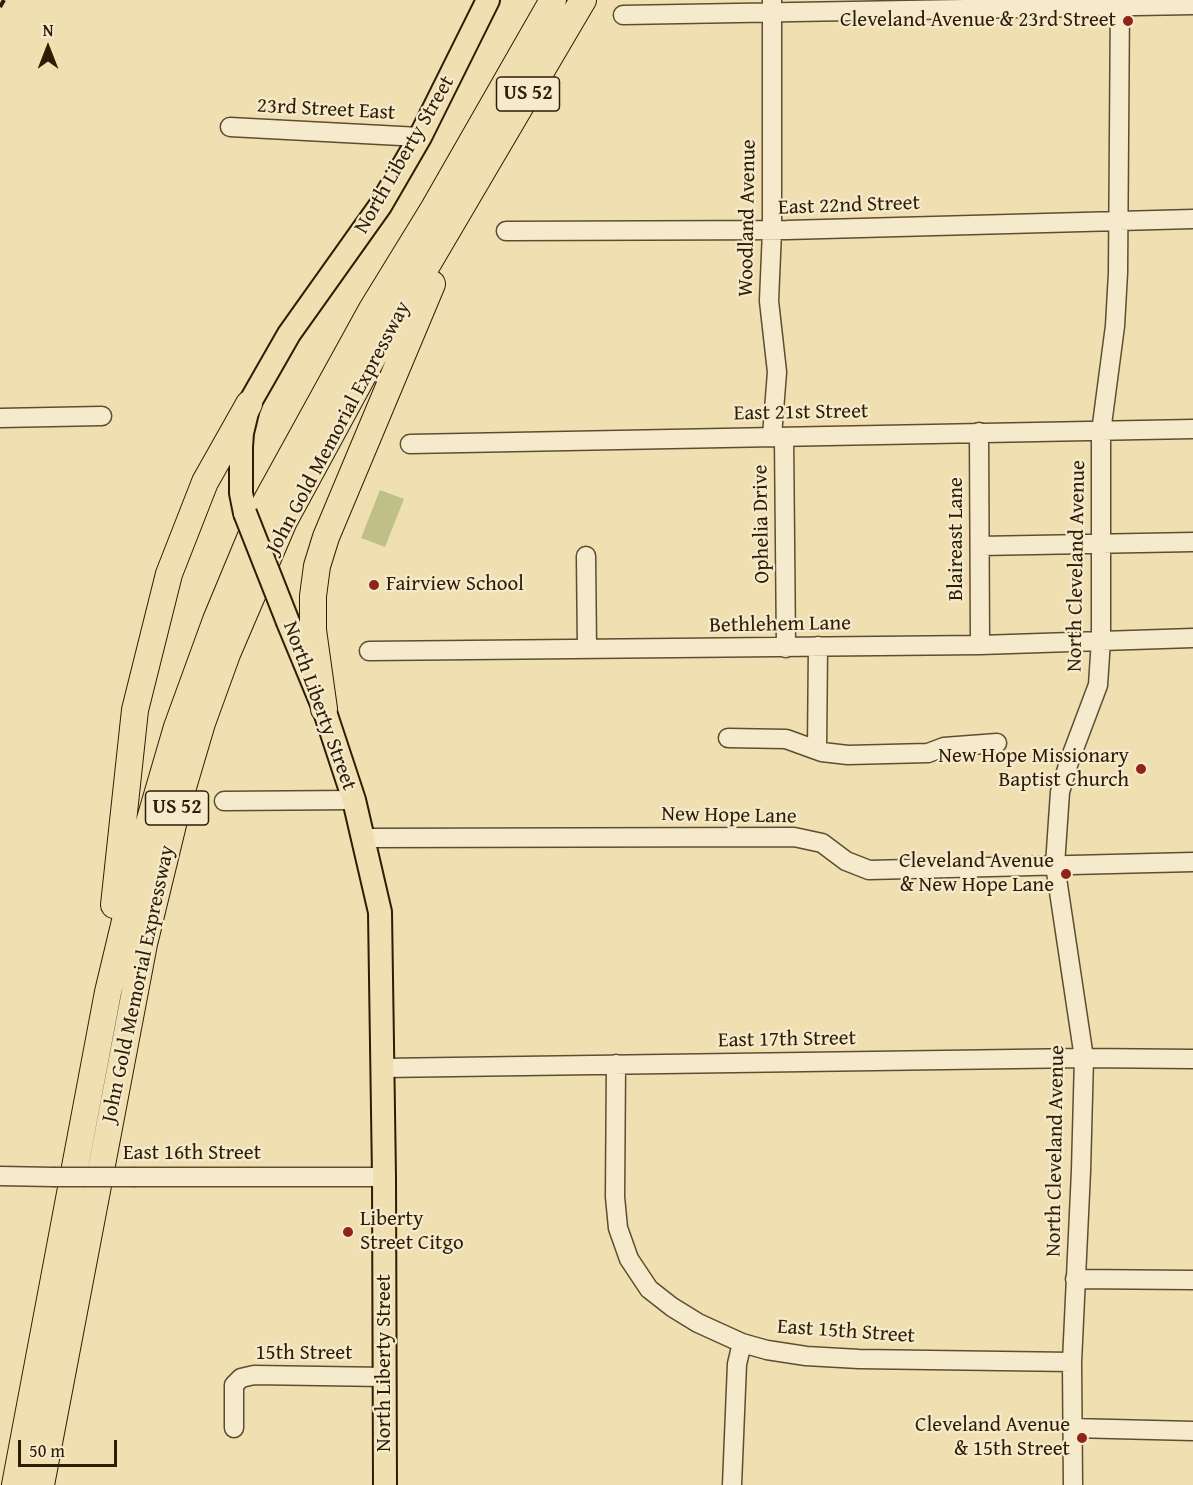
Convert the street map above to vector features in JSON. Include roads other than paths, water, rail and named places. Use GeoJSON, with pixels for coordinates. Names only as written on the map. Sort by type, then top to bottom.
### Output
{"type":"FeatureCollection","features":[{"type":"Feature","properties":{"kind":"highway","name":"John Gold Memorial Expressway"},"geometry":{"type":"LineString","coordinates":[[15,1485],[108,992],[146,833],[177,727],[216,620],[263,507],[372,309],[434,208],[553,0]]}},
{"type":"Feature","properties":{"kind":"highway","name":"John Gold Memorial Expressway"},"geometry":{"type":"LineString","coordinates":[[41,1485],[144,944],[178,804],[202,723],[227,654],[284,521],[373,357],[583,0]]}},
{"type":"Feature","properties":{"kind":"highway"},"geometry":{"type":"LineString","coordinates":[[324,709],[313,630],[313,596],[317,566],[326,537],[473,188]]}},
{"type":"Feature","properties":{"kind":"highway"},"geometry":{"type":"LineString","coordinates":[[108,992],[110,952],[138,700],[169,574],[180,542],[206,482],[249,404]]}},
{"type":"Feature","properties":{"kind":"highway"},"geometry":{"type":"LineString","coordinates":[[0,1463],[54,1272]]}},
{"type":"Feature","properties":{"kind":"main road","name":"North Liberty Street"},"geometry":{"type":"LineString","coordinates":[[386,1485],[380,912],[354,800],[324,709],[245,513],[241,493],[241,447],[249,404],[289,334],[380,206],[420,137],[488,0]]}},
{"type":"Feature","properties":{"kind":"street","name":"North Cleveland Avenue"},"geometry":{"type":"LineString","coordinates":[[1074,1485],[1072,1362],[1084,1059],[1055,865],[1056,827],[1060,792],[1098,685],[1101,640],[1101,432],[1115,326],[1119,221],[1120,4]]}},
{"type":"Feature","properties":{"kind":"street"},"geometry":{"type":"LineString","coordinates":[[624,15],[772,7],[1193,5]]}},
{"type":"Feature","properties":{"kind":"street","name":"Woodland Avenue"},"geometry":{"type":"LineString","coordinates":[[772,7],[772,231],[769,301],[777,372],[778,436]]}},
{"type":"Feature","properties":{"kind":"street","name":"23rd Street East"},"geometry":{"type":"LineString","coordinates":[[230,127],[420,137]]}},
{"type":"Feature","properties":{"kind":"street","name":"East 22nd Street"},"geometry":{"type":"LineString","coordinates":[[506,231],[772,231],[1193,219]]}},
{"type":"Feature","properties":{"kind":"street"},"geometry":{"type":"LineString","coordinates":[[0,418],[102,416]]}},
{"type":"Feature","properties":{"kind":"street","name":"East 21st Street"},"geometry":{"type":"LineString","coordinates":[[410,444],[1193,429]]}},
{"type":"Feature","properties":{"kind":"street","name":"Blaireast Lane"},"geometry":{"type":"LineString","coordinates":[[979,432],[980,645]]}},
{"type":"Feature","properties":{"kind":"street","name":"Ophelia Drive"},"geometry":{"type":"LineString","coordinates":[[778,436],[786,648]]}},
{"type":"Feature","properties":{"kind":"street"},"geometry":{"type":"LineString","coordinates":[[980,546],[1193,542]]}},
{"type":"Feature","properties":{"kind":"street"},"geometry":{"type":"LineString","coordinates":[[586,556],[588,649]]}},
{"type":"Feature","properties":{"kind":"street","name":"Bethlehem Lane"},"geometry":{"type":"LineString","coordinates":[[369,651],[980,645],[1193,638]]}},
{"type":"Feature","properties":{"kind":"street"},"geometry":{"type":"LineString","coordinates":[[817,750],[818,646]]}},
{"type":"Feature","properties":{"kind":"street"},"geometry":{"type":"LineString","coordinates":[[728,738],[786,739],[817,750],[848,755],[928,753],[944,747],[997,743]]}},
{"type":"Feature","properties":{"kind":"street"},"geometry":{"type":"LineString","coordinates":[[224,801],[354,800]]}},
{"type":"Feature","properties":{"kind":"street","name":"New Hope Lane"},"geometry":{"type":"LineString","coordinates":[[364,838],[794,837],[822,843],[846,861],[869,870],[1193,862]]}},
{"type":"Feature","properties":{"kind":"street","name":"East 17th Street"},"geometry":{"type":"LineString","coordinates":[[382,1068],[1193,1059]]}},
{"type":"Feature","properties":{"kind":"street","name":"East 15th Street"},"geometry":{"type":"LineString","coordinates":[[616,1064],[615,1197],[618,1228],[629,1260],[649,1289],[672,1307],[699,1323],[742,1343],[767,1350],[827,1358],[1072,1362]]}},
{"type":"Feature","properties":{"kind":"street","name":"East 16th Street"},"geometry":{"type":"LineString","coordinates":[[0,1176],[384,1177]]}},
{"type":"Feature","properties":{"kind":"street"},"geometry":{"type":"LineString","coordinates":[[1075,1279],[1193,1280]]}},
{"type":"Feature","properties":{"kind":"street"},"geometry":{"type":"LineString","coordinates":[[732,1485],[737,1364],[742,1343]]}},
{"type":"Feature","properties":{"kind":"street","name":"15th Street"},"geometry":{"type":"LineString","coordinates":[[234,1428],[234,1385],[241,1378],[254,1375],[385,1377]]}},
{"type":"Feature","properties":{"kind":"street"},"geometry":{"type":"LineString","coordinates":[[1072,1428],[1193,1431]]}},
{"type":"Feature","properties":{"kind":"railway"},"geometry":{"type":"LineString","coordinates":[[0,7],[4,0]]}},
{"type":"Feature","properties":{"kind":"place","name":"Cleveland Avenue & 23rd Street"},"geometry":{"type":"Point","coordinates":[1128,21]}},
{"type":"Feature","properties":{"kind":"place","name":"Fairview School"},"geometry":{"type":"Point","coordinates":[374,585]}},
{"type":"Feature","properties":{"kind":"place","name":"New Hope Missionary Baptist Church"},"geometry":{"type":"Point","coordinates":[1141,769]}},
{"type":"Feature","properties":{"kind":"place","name":"Cleveland Avenue & New Hope Lane"},"geometry":{"type":"Point","coordinates":[1066,874]}},
{"type":"Feature","properties":{"kind":"place","name":"Liberty Street Citgo"},"geometry":{"type":"Point","coordinates":[348,1232]}},
{"type":"Feature","properties":{"kind":"place","name":"Cleveland Avenue & 15th Street"},"geometry":{"type":"Point","coordinates":[1082,1438]}}]}
